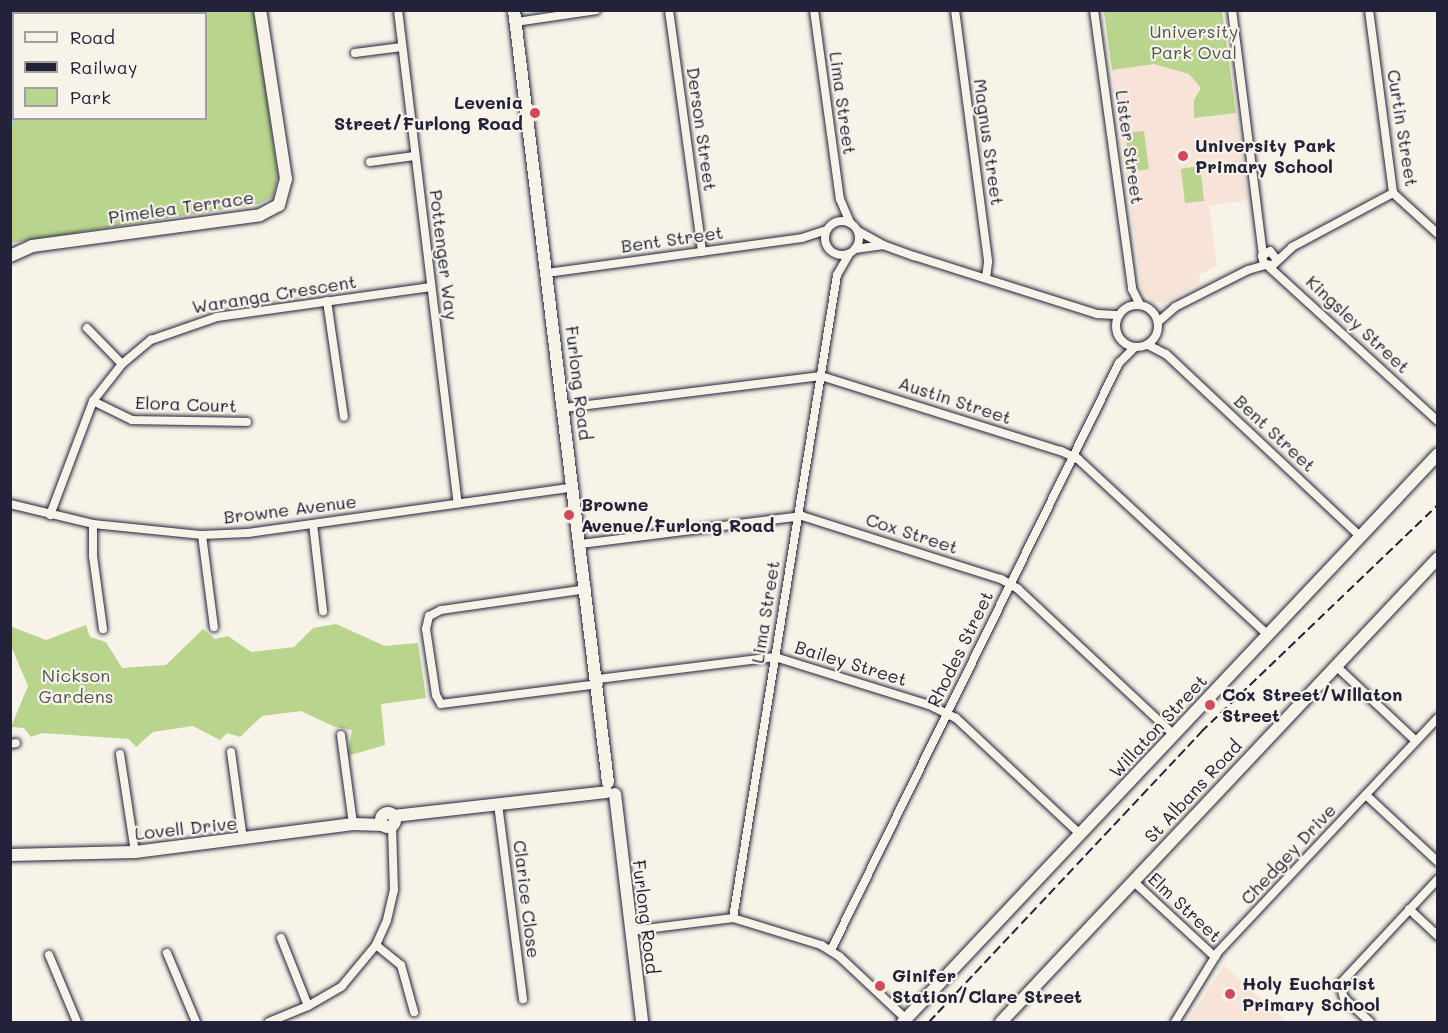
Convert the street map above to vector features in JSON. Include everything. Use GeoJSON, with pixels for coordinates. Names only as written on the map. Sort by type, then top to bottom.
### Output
{"type":"FeatureCollection","features":[{"type":"Feature","properties":{"kind":"street","name":"Pimelea Terrace"},"geometry":{"type":"LineString","coordinates":[[10,247],[32,246],[260,214],[279,205],[286,179],[260,10]]}},
{"type":"Feature","properties":{"kind":"street","name":"Pottenger Way"},"geometry":{"type":"LineString","coordinates":[[398,10],[458,503]]}},
{"type":"Feature","properties":{"kind":"street"},"geometry":{"type":"LineString","coordinates":[[515,16],[596,10]]}},
{"type":"Feature","properties":{"kind":"street","name":"Derson Street"},"geometry":{"type":"LineString","coordinates":[[669,10],[702,252]]}},
{"type":"Feature","properties":{"kind":"street","name":"Lima Street"},"geometry":{"type":"LineString","coordinates":[[814,10],[840,199],[850,223]]}},
{"type":"Feature","properties":{"kind":"street","name":"Magnus Street"},"geometry":{"type":"LineString","coordinates":[[955,10],[988,262],[986,278]]}},
{"type":"Feature","properties":{"kind":"street","name":"Lister Street"},"geometry":{"type":"LineString","coordinates":[[1094,10],[1132,289],[1140,305]]}},
{"type":"Feature","properties":{"kind":"street"},"geometry":{"type":"LineString","coordinates":[[1232,10],[1263,237],[1269,258]]}},
{"type":"Feature","properties":{"kind":"street","name":"Curtin Street"},"geometry":{"type":"LineString","coordinates":[[1369,10],[1393,193],[1437,234]]}},
{"type":"Feature","properties":{"kind":"street","name":"Furlong Road"},"geometry":{"type":"LineString","coordinates":[[515,16],[599,682],[610,788],[642,1023]]}},
{"type":"Feature","properties":{"kind":"street"},"geometry":{"type":"LineString","coordinates":[[355,53],[402,47]]}},
{"type":"Feature","properties":{"kind":"street"},"geometry":{"type":"LineString","coordinates":[[370,162],[415,156]]}},
{"type":"Feature","properties":{"kind":"street"},"geometry":{"type":"LineString","coordinates":[[1153,312],[1175,307],[1393,193]]}},
{"type":"Feature","properties":{"kind":"street","name":"Lima Street"},"geometry":{"type":"LineString","coordinates":[[837,275],[828,248],[829,227],[840,199]]}},
{"type":"Feature","properties":{"kind":"street"},"geometry":{"type":"LineString","coordinates":[[850,223],[858,231],[883,245],[1097,314],[1119,315]]}},
{"type":"Feature","properties":{"kind":"street","name":"Bent Street"},"geometry":{"type":"LineString","coordinates":[[547,273],[802,238],[829,227],[850,223]]}},
{"type":"Feature","properties":{"kind":"street"},"geometry":{"type":"LineString","coordinates":[[858,231],[852,251],[883,245]]}},
{"type":"Feature","properties":{"kind":"street","name":"Bent Street"},"geometry":{"type":"LineString","coordinates":[[802,238],[828,248],[852,251]]}},
{"type":"Feature","properties":{"kind":"street","name":"Pimelea Terrace"},"geometry":{"type":"LineString","coordinates":[[10,256],[32,246]]}},
{"type":"Feature","properties":{"kind":"street","name":"Lima Street"},"geometry":{"type":"LineString","coordinates":[[733,918],[837,275],[852,251]]}},
{"type":"Feature","properties":{"kind":"street","name":"Kingsley Street"},"geometry":{"type":"LineString","coordinates":[[1269,258],[1282,275],[1437,421]]}},
{"type":"Feature","properties":{"kind":"street","name":"Waranga Crescent"},"geometry":{"type":"LineString","coordinates":[[50,515],[93,401],[122,364],[151,340],[192,323],[432,287]]}},
{"type":"Feature","properties":{"kind":"street","name":"Lister Street"},"geometry":{"type":"LineString","coordinates":[[1128,307],[1132,289]]}},
{"type":"Feature","properties":{"kind":"street"},"geometry":{"type":"LineString","coordinates":[[327,301],[344,417]]}},
{"type":"Feature","properties":{"kind":"street"},"geometry":{"type":"LineString","coordinates":[[1097,314],[1116,328],[1122,341],[1134,348],[1148,345],[1156,336],[1158,322],[1153,312],[1140,305],[1128,307],[1119,315],[1116,328]]}},
{"type":"Feature","properties":{"kind":"street"},"geometry":{"type":"LineString","coordinates":[[1158,322],[1175,307]]}},
{"type":"Feature","properties":{"kind":"street"},"geometry":{"type":"LineString","coordinates":[[87,328],[122,364]]}},
{"type":"Feature","properties":{"kind":"street","name":"Bent Street"},"geometry":{"type":"LineString","coordinates":[[1156,336],[1166,354]]}},
{"type":"Feature","properties":{"kind":"street","name":"Rhodes Street"},"geometry":{"type":"LineString","coordinates":[[831,950],[1119,363],[1122,341]]}},
{"type":"Feature","properties":{"kind":"street","name":"Bent Street"},"geometry":{"type":"LineString","coordinates":[[1148,345],[1166,354],[1360,536]]}},
{"type":"Feature","properties":{"kind":"street","name":"Rhodes Street"},"geometry":{"type":"LineString","coordinates":[[1119,363],[1134,348]]}},
{"type":"Feature","properties":{"kind":"street","name":"Austin Street"},"geometry":{"type":"LineString","coordinates":[[564,408],[821,376],[1073,456],[1268,635]]}},
{"type":"Feature","properties":{"kind":"street","name":"Elora Court"},"geometry":{"type":"LineString","coordinates":[[93,401],[132,420],[247,422]]}},
{"type":"Feature","properties":{"kind":"street","name":"Willaton Street"},"geometry":{"type":"LineString","coordinates":[[905,1021],[1437,454]]}},
{"type":"Feature","properties":{"kind":"street","name":"Browne Avenue"},"geometry":{"type":"LineString","coordinates":[[10,504],[93,525],[202,535],[313,525],[574,487]]}},
{"type":"Feature","properties":{"kind":"street","name":"Cox Street"},"geometry":{"type":"LineString","coordinates":[[581,544],[797,516],[1011,584],[1174,735]]}},
{"type":"Feature","properties":{"kind":"street"},"geometry":{"type":"LineString","coordinates":[[93,525],[93,556],[103,629]]}},
{"type":"Feature","properties":{"kind":"street"},"geometry":{"type":"LineString","coordinates":[[313,525],[323,611]]}},
{"type":"Feature","properties":{"kind":"street"},"geometry":{"type":"LineString","coordinates":[[202,535],[214,627]]}},
{"type":"Feature","properties":{"kind":"street","name":"St Albans Road"},"geometry":{"type":"LineString","coordinates":[[1001,1023],[1437,558]]}},
{"type":"Feature","properties":{"kind":"street","name":"Bailey Street"},"geometry":{"type":"LineString","coordinates":[[587,589],[441,610],[429,616],[426,629],[436,695],[441,704],[775,657],[946,712],[1081,835]]}},
{"type":"Feature","properties":{"kind":"street"},"geometry":{"type":"LineString","coordinates":[[1335,665],[1416,741]]}},
{"type":"Feature","properties":{"kind":"street","name":"Chedgey Drive"},"geometry":{"type":"LineString","coordinates":[[1176,1023],[1215,957],[1437,718]]}},
{"type":"Feature","properties":{"kind":"street"},"geometry":{"type":"LineString","coordinates":[[341,735],[359,823]]}},
{"type":"Feature","properties":{"kind":"street"},"geometry":{"type":"LineString","coordinates":[[231,752],[243,840]]}},
{"type":"Feature","properties":{"kind":"street"},"geometry":{"type":"LineString","coordinates":[[120,754],[135,852]]}},
{"type":"Feature","properties":{"kind":"street","name":"Lovell Drive"},"geometry":{"type":"LineString","coordinates":[[10,855],[135,852],[243,840],[359,823],[388,822],[414,815],[610,788]]}},
{"type":"Feature","properties":{"kind":"street"},"geometry":{"type":"LineString","coordinates":[[1366,795],[1437,862]]}},
{"type":"Feature","properties":{"kind":"street","name":"Clarice Close"},"geometry":{"type":"LineString","coordinates":[[498,804],[523,999]]}},
{"type":"Feature","properties":{"kind":"street"},"geometry":{"type":"LineString","coordinates":[[269,1023],[308,1006],[342,986],[376,945],[387,920],[394,890],[388,822]]}},
{"type":"Feature","properties":{"kind":"street"},"geometry":{"type":"LineString","coordinates":[[1370,1023],[1340,989],[1341,981],[1437,879]]}},
{"type":"Feature","properties":{"kind":"street","name":"Elm Street"},"geometry":{"type":"LineString","coordinates":[[1133,881],[1215,957]]}},
{"type":"Feature","properties":{"kind":"street"},"geometry":{"type":"LineString","coordinates":[[1409,909],[1437,936]]}},
{"type":"Feature","properties":{"kind":"street"},"geometry":{"type":"LineString","coordinates":[[630,931],[733,918],[831,950],[905,1021]]}},
{"type":"Feature","properties":{"kind":"street"},"geometry":{"type":"LineString","coordinates":[[280,938],[308,1006]]}},
{"type":"Feature","properties":{"kind":"street"},"geometry":{"type":"LineString","coordinates":[[376,945],[401,965],[414,1012]]}},
{"type":"Feature","properties":{"kind":"street"},"geometry":{"type":"LineString","coordinates":[[167,953],[196,1023]]}},
{"type":"Feature","properties":{"kind":"street"},"geometry":{"type":"LineString","coordinates":[[49,955],[77,1023]]}},
{"type":"Feature","properties":{"kind":"shaded area","name":"University Park Primary School"},"geometry":{"type":"Polygon","coordinates":[[[1104,11],[1222,11],[1248,200],[1209,206],[1217,266],[1199,275],[1200,283],[1164,303],[1151,301],[1142,290],[1104,11]]]}},
{"type":"Feature","properties":{"kind":"shaded area","name":"Holy Eucharist Primary School"},"geometry":{"type":"Polygon","coordinates":[[[1224,965],[1287,1022],[1187,1022],[1224,965]]]}},
{"type":"Feature","properties":{"kind":"green space"},"geometry":{"type":"Polygon","coordinates":[[[11,10],[254,11],[278,176],[273,197],[258,204],[11,243],[11,10]]]}},
{"type":"Feature","properties":{"kind":"green space","name":"University Park Oval"},"geometry":{"type":"Polygon","coordinates":[[[1104,11],[1222,11],[1236,113],[1194,118],[1194,100],[1201,88],[1189,74],[1154,64],[1112,70],[1104,11]]]}},
{"type":"Feature","properties":{"kind":"green space"},"geometry":{"type":"Polygon","coordinates":[[[1144,131],[1149,169],[1130,172],[1125,133],[1144,131]]]}},
{"type":"Feature","properties":{"kind":"green space"},"geometry":{"type":"Polygon","coordinates":[[[1200,166],[1204,201],[1185,203],[1181,169],[1200,166]]]}},
{"type":"Feature","properties":{"kind":"green space","name":"Nickson Gardens"},"geometry":{"type":"Polygon","coordinates":[[[336,624],[385,646],[418,643],[426,698],[381,704],[385,745],[347,756],[352,730],[335,727],[301,711],[262,716],[240,737],[227,733],[220,740],[193,726],[153,732],[136,747],[129,739],[42,733],[31,737],[24,728],[11,727],[28,686],[11,646],[10,626],[46,640],[86,625],[90,637],[106,642],[122,668],[166,665],[203,629],[215,639],[228,636],[251,652],[294,647],[313,628],[336,624]]]}},
{"type":"Feature","properties":{"kind":"waterway"},"geometry":{"type":"LineString","coordinates":[[10,122],[14,120]]}},
{"type":"Feature","properties":{"kind":"railway"},"geometry":{"type":"LineString","coordinates":[[929,1022],[1201,732],[1438,505]]}},
{"type":"Feature","properties":{"kind":"place","name":"Levenia Street/Furlong Road"},"geometry":{"type":"Point","coordinates":[535,113]}},
{"type":"Feature","properties":{"kind":"place","name":"University Park Primary School"},"geometry":{"type":"Point","coordinates":[1183,156]}},
{"type":"Feature","properties":{"kind":"place","name":"Browne Avenue/Furlong Road"},"geometry":{"type":"Point","coordinates":[569,515]}},
{"type":"Feature","properties":{"kind":"place","name":"Cox Street/Willaton Street"},"geometry":{"type":"Point","coordinates":[1210,705]}},
{"type":"Feature","properties":{"kind":"place","name":"Ginifer Station/Clare Street"},"geometry":{"type":"Point","coordinates":[880,986]}},
{"type":"Feature","properties":{"kind":"place","name":"Holy Eucharist Primary School"},"geometry":{"type":"Point","coordinates":[1230,994]}}]}
